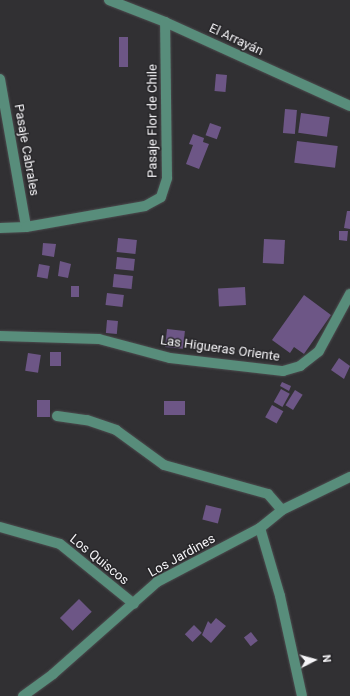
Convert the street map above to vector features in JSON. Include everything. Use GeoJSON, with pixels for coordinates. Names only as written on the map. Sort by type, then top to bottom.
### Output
{"type":"FeatureCollection","features":[{"type":"Feature","properties":{"kind":"street","name":"El Arrayán"},"geometry":{"type":"LineString","coordinates":[[109,0],[165,22],[350,106]]}},
{"type":"Feature","properties":{"kind":"street","name":"Pasaje Flor de Chile"},"geometry":{"type":"LineString","coordinates":[[0,228],[26,226],[145,206],[161,197],[167,178],[165,22]]}},
{"type":"Feature","properties":{"kind":"street","name":"Pasaje Cabrales"},"geometry":{"type":"LineString","coordinates":[[0,79],[26,226]]}},
{"type":"Feature","properties":{"kind":"street","name":"Las Higueras Oriente"},"geometry":{"type":"LineString","coordinates":[[0,336],[99,340],[170,358],[283,371],[300,366],[319,351],[350,294]]}},
{"type":"Feature","properties":{"kind":"street"},"geometry":{"type":"LineString","coordinates":[[57,416],[87,420],[116,430],[164,465],[268,494],[282,510]]}},
{"type":"Feature","properties":{"kind":"street","name":"Los Jardines"},"geometry":{"type":"LineString","coordinates":[[23,696],[54,674],[157,582],[260,528],[282,510],[350,477]]}},
{"type":"Feature","properties":{"kind":"street","name":"Los Quiscos"},"geometry":{"type":"LineString","coordinates":[[0,527],[60,544],[134,604]]}},
{"type":"Feature","properties":{"kind":"street"},"geometry":{"type":"LineString","coordinates":[[260,528],[280,596],[302,696]]}},
{"type":"Feature","properties":{"kind":"building"},"geometry":{"type":"Polygon","coordinates":[[[119,37],[128,37],[128,67],[119,67],[119,37]]]}},
{"type":"Feature","properties":{"kind":"building"},"geometry":{"type":"Polygon","coordinates":[[[216,74],[227,75],[225,92],[215,91],[216,74]]]}},
{"type":"Feature","properties":{"kind":"building"},"geometry":{"type":"Polygon","coordinates":[[[285,109],[297,110],[295,134],[283,133],[285,109]]]}},
{"type":"Feature","properties":{"kind":"building"},"geometry":{"type":"Polygon","coordinates":[[[301,113],[330,117],[327,137],[298,133],[301,113]]]}},
{"type":"Feature","properties":{"kind":"building"},"geometry":{"type":"Polygon","coordinates":[[[210,123],[221,127],[217,139],[206,135],[210,123]]]}},
{"type":"Feature","properties":{"kind":"building"},"geometry":{"type":"Polygon","coordinates":[[[193,134],[204,138],[203,142],[209,144],[199,169],[186,164],[193,145],[189,144],[193,134]]]}},
{"type":"Feature","properties":{"kind":"building"},"geometry":{"type":"Polygon","coordinates":[[[297,141],[338,146],[335,168],[294,163],[297,141]]]}},
{"type":"Feature","properties":{"kind":"building"},"geometry":{"type":"Polygon","coordinates":[[[347,211],[350,211],[350,229],[344,228],[347,211]]]}},
{"type":"Feature","properties":{"kind":"building"},"geometry":{"type":"Polygon","coordinates":[[[339,231],[348,231],[347,241],[339,240],[339,231]]]}},
{"type":"Feature","properties":{"kind":"building"},"geometry":{"type":"Polygon","coordinates":[[[118,238],[137,240],[135,254],[117,252],[118,238]]]}},
{"type":"Feature","properties":{"kind":"building"},"geometry":{"type":"Polygon","coordinates":[[[264,239],[285,240],[284,264],[263,263],[264,239]]]}},
{"type":"Feature","properties":{"kind":"building"},"geometry":{"type":"Polygon","coordinates":[[[43,243],[56,244],[54,257],[42,255],[43,243]]]}},
{"type":"Feature","properties":{"kind":"building"},"geometry":{"type":"Polygon","coordinates":[[[117,257],[135,259],[134,271],[116,269],[117,257]]]}},
{"type":"Feature","properties":{"kind":"building"},"geometry":{"type":"Polygon","coordinates":[[[60,261],[71,264],[68,278],[58,276],[60,261]]]}},
{"type":"Feature","properties":{"kind":"building"},"geometry":{"type":"Polygon","coordinates":[[[39,264],[50,266],[48,279],[37,277],[39,264]]]}},
{"type":"Feature","properties":{"kind":"building"},"geometry":{"type":"Polygon","coordinates":[[[114,274],[133,276],[132,289],[113,287],[114,274]]]}},
{"type":"Feature","properties":{"kind":"building"},"geometry":{"type":"Polygon","coordinates":[[[71,286],[79,286],[79,297],[71,297],[71,286]]]}},
{"type":"Feature","properties":{"kind":"building"},"geometry":{"type":"Polygon","coordinates":[[[245,287],[246,305],[219,306],[218,288],[245,287]]]}},
{"type":"Feature","properties":{"kind":"building"},"geometry":{"type":"Polygon","coordinates":[[[107,293],[124,295],[122,307],[106,305],[107,293]]]}},
{"type":"Feature","properties":{"kind":"building"},"geometry":{"type":"Polygon","coordinates":[[[304,295],[331,315],[304,354],[294,347],[290,353],[272,340],[304,295]]]}},
{"type":"Feature","properties":{"kind":"building"},"geometry":{"type":"Polygon","coordinates":[[[107,320],[118,321],[117,334],[106,333],[107,320]]]}},
{"type":"Feature","properties":{"kind":"building"},"geometry":{"type":"Polygon","coordinates":[[[167,329],[185,331],[183,349],[165,347],[167,329]]]}},
{"type":"Feature","properties":{"kind":"building"},"geometry":{"type":"Polygon","coordinates":[[[50,352],[61,352],[61,366],[50,366],[50,352]]]}},
{"type":"Feature","properties":{"kind":"building"},"geometry":{"type":"Polygon","coordinates":[[[28,353],[41,355],[38,373],[25,371],[28,353]]]}},
{"type":"Feature","properties":{"kind":"building"},"geometry":{"type":"Polygon","coordinates":[[[339,358],[350,366],[344,379],[331,370],[339,358]]]}},
{"type":"Feature","properties":{"kind":"building"},"geometry":{"type":"Polygon","coordinates":[[[282,382],[291,386],[289,391],[280,386],[282,382]]]}},
{"type":"Feature","properties":{"kind":"building"},"geometry":{"type":"Polygon","coordinates":[[[281,389],[290,394],[282,407],[274,402],[281,389]]]}},
{"type":"Feature","properties":{"kind":"building"},"geometry":{"type":"Polygon","coordinates":[[[295,390],[303,395],[293,410],[285,405],[295,390]]]}},
{"type":"Feature","properties":{"kind":"building"},"geometry":{"type":"Polygon","coordinates":[[[37,400],[50,400],[50,417],[37,417],[37,400]]]}},
{"type":"Feature","properties":{"kind":"building"},"geometry":{"type":"Polygon","coordinates":[[[164,401],[185,401],[185,415],[164,415],[164,401]]]}},
{"type":"Feature","properties":{"kind":"building"},"geometry":{"type":"Polygon","coordinates":[[[272,405],[283,411],[277,424],[265,417],[272,405]]]}},
{"type":"Feature","properties":{"kind":"building"},"geometry":{"type":"Polygon","coordinates":[[[206,505],[222,509],[218,523],[202,520],[206,505]]]}},
{"type":"Feature","properties":{"kind":"building"},"geometry":{"type":"Polygon","coordinates":[[[79,599],[92,612],[73,631],[60,618],[79,599]]]}},
{"type":"Feature","properties":{"kind":"building"},"geometry":{"type":"Polygon","coordinates":[[[216,618],[226,626],[211,643],[202,635],[208,621],[211,624],[216,618]]]}},
{"type":"Feature","properties":{"kind":"building"},"geometry":{"type":"Polygon","coordinates":[[[194,625],[202,633],[193,642],[185,634],[194,625]]]}},
{"type":"Feature","properties":{"kind":"building"},"geometry":{"type":"Polygon","coordinates":[[[251,632],[258,641],[251,646],[244,638],[251,632]]]}}]}
